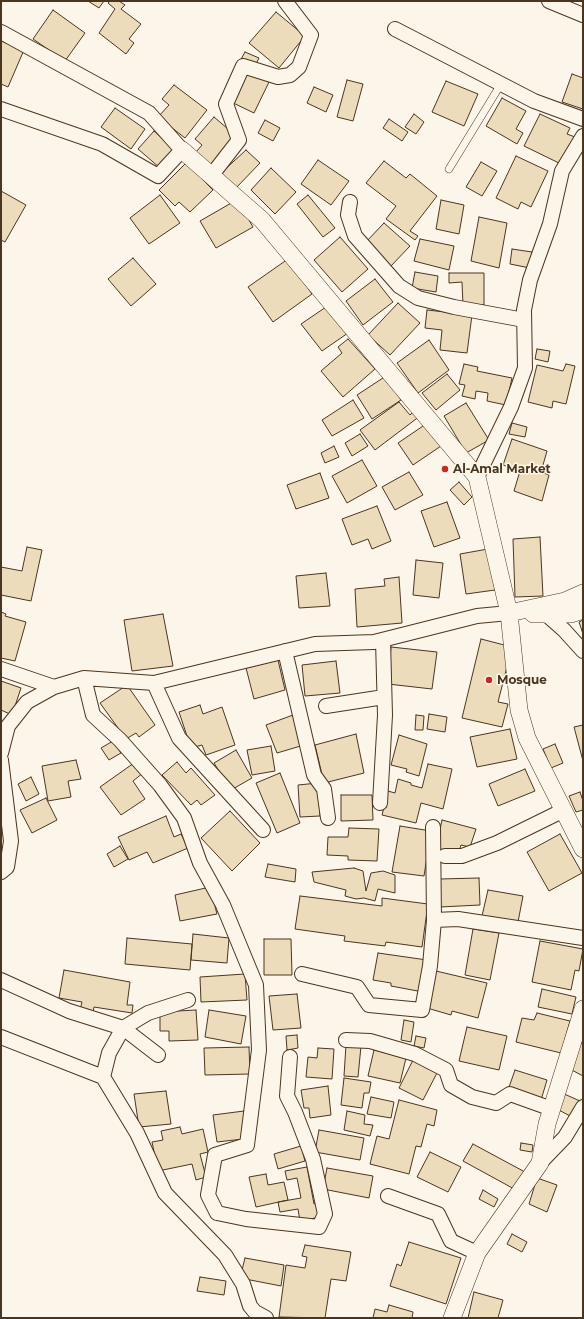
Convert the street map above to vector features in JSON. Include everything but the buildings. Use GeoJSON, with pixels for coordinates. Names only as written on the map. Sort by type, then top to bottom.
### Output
{"type":"FeatureCollection","features":[{"type":"Feature","properties":{"kind":"street"},"geometry":{"type":"LineString","coordinates":[[211,176],[239,140],[226,104],[242,66],[278,77],[290,75],[299,67],[311,35],[285,1]]}},
{"type":"Feature","properties":{"kind":"street"},"geometry":{"type":"LineString","coordinates":[[549,1],[583,15]]}},
{"type":"Feature","properties":{"kind":"street"},"geometry":{"type":"LineString","coordinates":[[395,29],[534,101],[583,119]]}},
{"type":"Feature","properties":{"kind":"street"},"geometry":{"type":"LineString","coordinates":[[1,32],[149,113],[182,150],[262,220],[477,477],[509,613],[519,710],[527,738],[583,849]]}},
{"type":"Feature","properties":{"kind":"street"},"geometry":{"type":"LineString","coordinates":[[1,109],[102,144],[158,176],[182,150]]}},
{"type":"Feature","properties":{"kind":"street"},"geometry":{"type":"LineString","coordinates":[[477,477],[511,407],[525,368],[524,310],[530,280],[550,224],[562,171],[583,136]]}},
{"type":"Feature","properties":{"kind":"street"},"geometry":{"type":"LineString","coordinates":[[350,202],[348,215],[355,236],[399,286],[418,298],[454,307],[524,320]]}},
{"type":"Feature","properties":{"kind":"street"},"geometry":{"type":"LineString","coordinates":[[1,753],[8,726],[27,702],[54,687],[84,678],[154,683],[315,644],[382,640],[477,616],[509,613],[565,601],[583,593]]}},
{"type":"Feature","properties":{"kind":"street"},"geometry":{"type":"LineString","coordinates":[[509,613],[547,616],[572,614],[583,610]]}},
{"type":"Feature","properties":{"kind":"street"},"geometry":{"type":"LineString","coordinates":[[547,616],[564,630],[583,651]]}},
{"type":"Feature","properties":{"kind":"street"},"geometry":{"type":"LineString","coordinates":[[380,803],[384,697],[382,640]]}},
{"type":"Feature","properties":{"kind":"street"},"geometry":{"type":"LineString","coordinates":[[285,651],[314,775],[324,789],[328,818]]}},
{"type":"Feature","properties":{"kind":"street"},"geometry":{"type":"LineString","coordinates":[[1,669],[54,687]]}},
{"type":"Feature","properties":{"kind":"street"},"geometry":{"type":"LineString","coordinates":[[84,678],[93,715],[120,740],[160,785],[184,818],[200,863],[223,905],[256,985],[259,1050],[247,1145],[215,1155],[208,1195],[217,1213]]}},
{"type":"Feature","properties":{"kind":"street"},"geometry":{"type":"LineString","coordinates":[[154,683],[179,738],[263,830]]}},
{"type":"Feature","properties":{"kind":"street"},"geometry":{"type":"LineString","coordinates":[[326,706],[384,697]]}},
{"type":"Feature","properties":{"kind":"street"},"geometry":{"type":"LineString","coordinates":[[1,760],[12,841],[7,867],[1,872]]}},
{"type":"Feature","properties":{"kind":"street"},"geometry":{"type":"LineString","coordinates":[[445,856],[462,856],[497,843],[564,810]]}},
{"type":"Feature","properties":{"kind":"street"},"geometry":{"type":"LineString","coordinates":[[302,974],[356,987],[369,1005],[422,1010],[430,966],[434,920],[433,827]]}},
{"type":"Feature","properties":{"kind":"street"},"geometry":{"type":"LineString","coordinates":[[434,920],[458,919],[583,938]]}},
{"type":"Feature","properties":{"kind":"street"},"geometry":{"type":"LineString","coordinates":[[1,980],[69,1011],[123,1028],[158,1055]]}},
{"type":"Feature","properties":{"kind":"street"},"geometry":{"type":"LineString","coordinates":[[103,1077],[109,1053],[123,1028],[148,1013],[188,1000]]}},
{"type":"Feature","properties":{"kind":"street"},"geometry":{"type":"LineString","coordinates":[[540,1163],[552,1109],[583,1009]]}},
{"type":"Feature","properties":{"kind":"street"},"geometry":{"type":"LineString","coordinates":[[1,1037],[103,1077],[137,1133],[165,1193],[200,1227],[225,1255],[243,1284],[250,1306],[255,1312],[266,1318]]}},
{"type":"Feature","properties":{"kind":"street"},"geometry":{"type":"LineString","coordinates":[[346,1040],[370,1040],[415,1054],[446,1070],[451,1085],[472,1097],[496,1103],[510,1094],[552,1109]]}},
{"type":"Feature","properties":{"kind":"street"},"geometry":{"type":"LineString","coordinates":[[217,1213],[246,1219],[319,1227],[326,1214],[313,1159],[295,1112],[287,1096],[290,1057]]}},
{"type":"Feature","properties":{"kind":"street"},"geometry":{"type":"LineString","coordinates":[[452,1318],[477,1254],[540,1163],[565,1137],[583,1107]]}},
{"type":"Feature","properties":{"kind":"street"},"geometry":{"type":"LineString","coordinates":[[388,1196],[438,1214],[451,1241],[477,1254]]}},
{"type":"Feature","properties":{"kind":"street"},"geometry":{"type":"LineString","coordinates":[[200,1227],[217,1213]]}},
{"type":"Feature","properties":{"kind":"lane"},"geometry":{"type":"LineString","coordinates":[[449,169],[501,84]]}},
{"type":"Feature","properties":{"kind":"place","name":"Al-Amal Market"},"geometry":{"type":"Point","coordinates":[445,469]}},
{"type":"Feature","properties":{"kind":"place","name":"Mosque"},"geometry":{"type":"Point","coordinates":[489,680]}}]}
